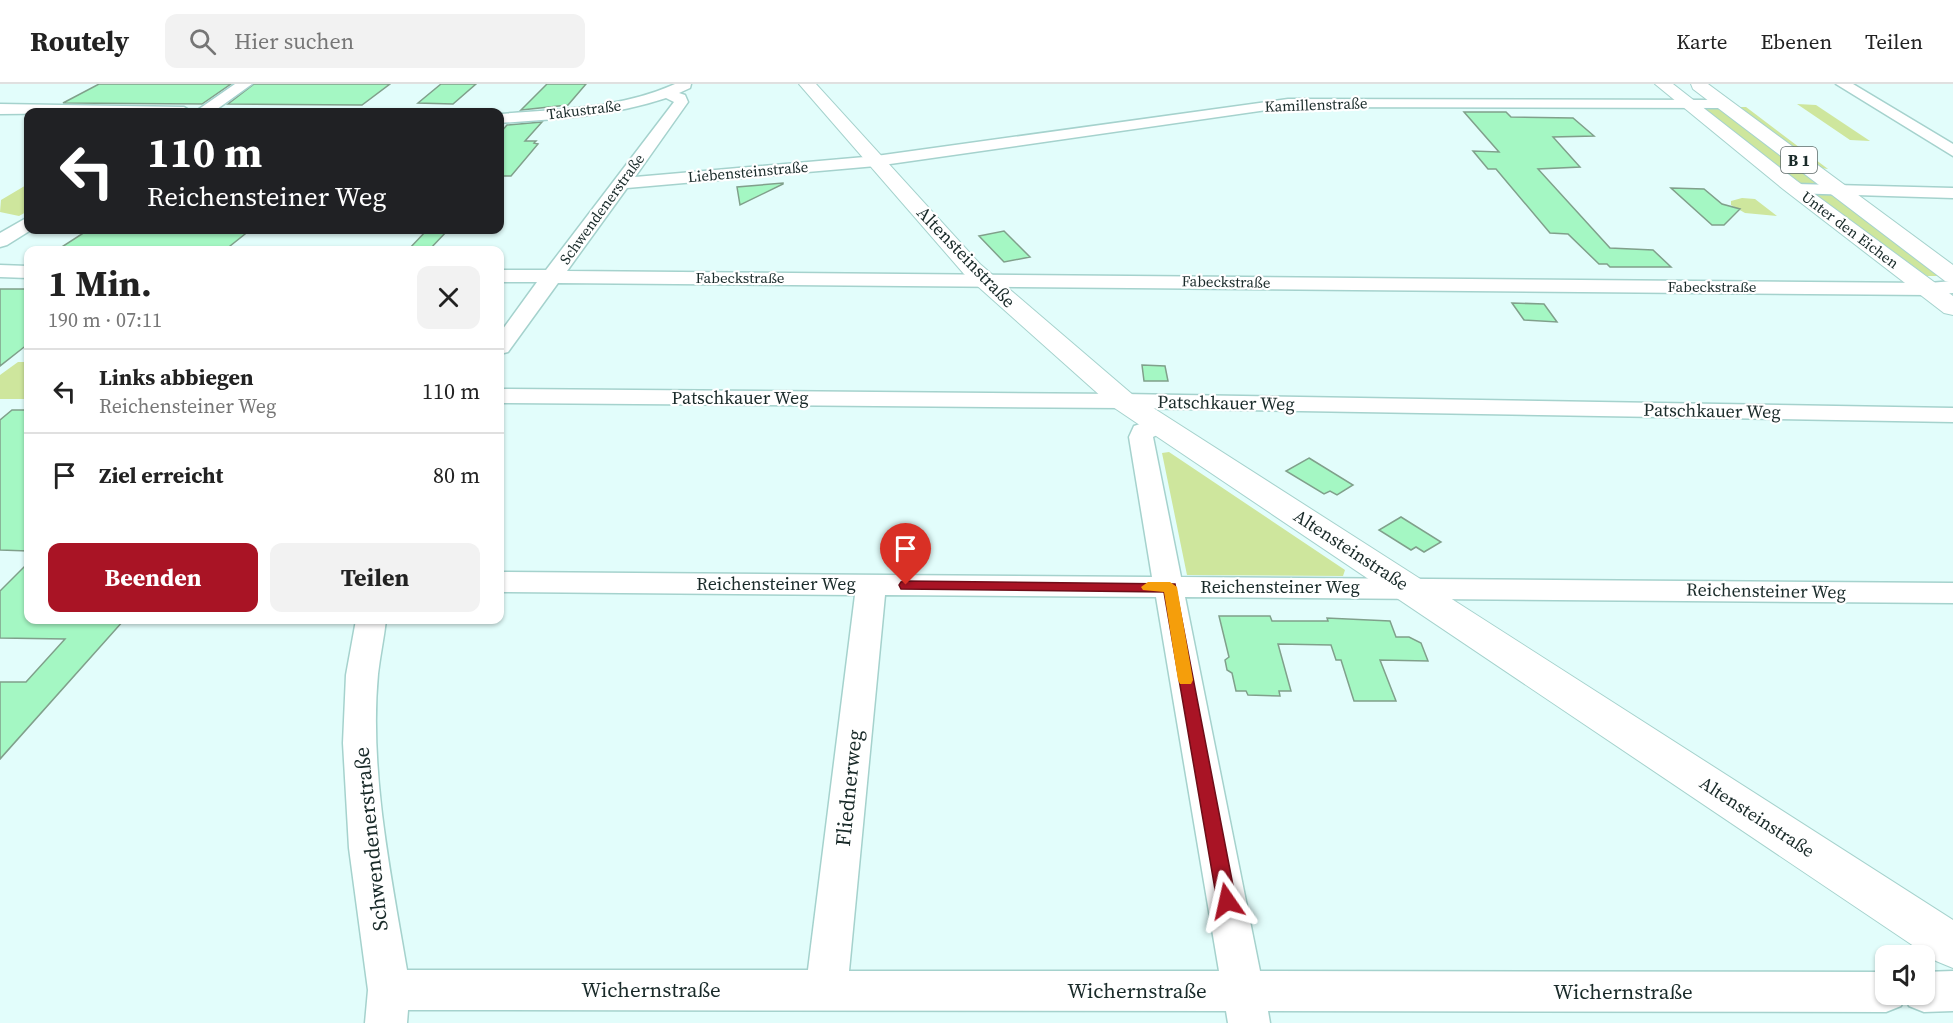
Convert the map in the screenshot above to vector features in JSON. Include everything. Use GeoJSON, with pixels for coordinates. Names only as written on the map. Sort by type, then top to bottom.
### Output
{"type":"FeatureCollection","features":[{"type":"Feature","properties":{"kind":"main road","name":"Altensteinstraße"},"geometry":{"type":"LineString","coordinates":[[807,84],[982,279],[1123,401],[1953,946]]}},
{"type":"Feature","properties":{"kind":"main road","name":"Unter den Eichen"},"geometry":{"type":"LineString","coordinates":[[1663,84],[1953,308]]}},
{"type":"Feature","properties":{"kind":"main road","name":"Unter den Eichen"},"geometry":{"type":"LineString","coordinates":[[1698,84],[1953,276]]}},
{"type":"Feature","properties":{"kind":"street"},"geometry":{"type":"LineString","coordinates":[[210,108],[245,84]]}},
{"type":"Feature","properties":{"kind":"street"},"geometry":{"type":"LineString","coordinates":[[667,94],[686,84]]}},
{"type":"Feature","properties":{"kind":"street"},"geometry":{"type":"LineString","coordinates":[[1843,84],[1953,151]]}},
{"type":"Feature","properties":{"kind":"street","name":"Takustraße"},"geometry":{"type":"LineString","coordinates":[[504,118],[602,110],[667,94]]}},
{"type":"Feature","properties":{"kind":"street","name":"Schwendenerstraße"},"geometry":{"type":"LineString","coordinates":[[504,342],[681,102],[680,98],[667,94]]}},
{"type":"Feature","properties":{"kind":"street","name":"Kamillenstraße"},"geometry":{"type":"LineString","coordinates":[[876,161],[1285,97],[1724,104]]}},
{"type":"Feature","properties":{"kind":"street"},"geometry":{"type":"LineString","coordinates":[[0,109],[24,109]]}},
{"type":"Feature","properties":{"kind":"street","name":"Liebensteinstraße"},"geometry":{"type":"LineString","coordinates":[[620,183],[876,161]]}},
{"type":"Feature","properties":{"kind":"street"},"geometry":{"type":"LineString","coordinates":[[1796,189],[1953,193]]}},
{"type":"Feature","properties":{"kind":"street"},"geometry":{"type":"LineString","coordinates":[[0,241],[24,226]]}},
{"type":"Feature","properties":{"kind":"street"},"geometry":{"type":"LineString","coordinates":[[0,272],[24,272]]}},
{"type":"Feature","properties":{"kind":"street","name":"Fabeckstraße"},"geometry":{"type":"LineString","coordinates":[[504,276],[1953,288]]}},
{"type":"Feature","properties":{"kind":"street","name":"Patschkauer Weg"},"geometry":{"type":"LineString","coordinates":[[504,396],[1123,401],[1953,415]]}},
{"type":"Feature","properties":{"kind":"street"},"geometry":{"type":"LineString","coordinates":[[1158,425],[1143,431],[1141,437],[1246,1007]]}},
{"type":"Feature","properties":{"kind":"street","name":"Reichensteiner Weg"},"geometry":{"type":"LineString","coordinates":[[504,582],[1953,593]]}},
{"type":"Feature","properties":{"kind":"street","name":"Fliednerweg"},"geometry":{"type":"LineString","coordinates":[[826,991],[871,585]]}},
{"type":"Feature","properties":{"kind":"street","name":"Schwendenerstraße"},"geometry":{"type":"LineString","coordinates":[[370,624],[362,675],[360,743],[368,848],[387,1006]]}},
{"type":"Feature","properties":{"kind":"street","name":"Wichernstraße"},"geometry":{"type":"LineString","coordinates":[[387,1006],[826,991],[1246,1007],[1875,992]]}},
{"type":"Feature","properties":{"kind":"street"},"geometry":{"type":"LineString","coordinates":[[1935,992],[1953,991]]}},
{"type":"Feature","properties":{"kind":"green space"},"geometry":{"type":"Polygon","coordinates":[[[1797,104],[1816,105],[1870,141],[1850,140],[1797,104]]]}},
{"type":"Feature","properties":{"kind":"green space"},"geometry":{"type":"Polygon","coordinates":[[[1701,106],[1720,109],[1822,186],[1803,185],[1701,106]]]}},
{"type":"Feature","properties":{"kind":"green space"},"geometry":{"type":"Polygon","coordinates":[[[1739,107],[1746,107],[1828,169],[1821,168],[1739,107]]]}},
{"type":"Feature","properties":{"kind":"green space"},"geometry":{"type":"Polygon","coordinates":[[[24,186],[24,213],[19,216],[0,212],[1,200],[24,186]]]}},
{"type":"Feature","properties":{"kind":"green space"},"geometry":{"type":"Polygon","coordinates":[[[1814,194],[1833,194],[1941,276],[1927,276],[1814,194]]]}},
{"type":"Feature","properties":{"kind":"green space"},"geometry":{"type":"Polygon","coordinates":[[[1742,198],[1755,199],[1777,216],[1745,213],[1731,205],[1731,201],[1742,198]]]}},
{"type":"Feature","properties":{"kind":"green space"},"geometry":{"type":"Polygon","coordinates":[[[18,362],[24,362],[24,399],[0,399],[0,375],[18,362]]]}},
{"type":"Feature","properties":{"kind":"green space"},"geometry":{"type":"Polygon","coordinates":[[[1169,452],[1345,570],[1343,576],[1187,575],[1162,453],[1169,452]]]}},
{"type":"Feature","properties":{"kind":"building"},"geometry":{"type":"Polygon","coordinates":[[[99,84],[231,84],[202,104],[63,103],[99,84]]]}},
{"type":"Feature","properties":{"kind":"building"},"geometry":{"type":"Polygon","coordinates":[[[254,84],[390,84],[362,105],[228,104],[254,84]]]}},
{"type":"Feature","properties":{"kind":"building"},"geometry":{"type":"Polygon","coordinates":[[[441,84],[476,84],[453,104],[418,103],[441,84]]]}},
{"type":"Feature","properties":{"kind":"building"},"geometry":{"type":"Polygon","coordinates":[[[547,84],[586,84],[568,105],[521,110],[547,84]]]}},
{"type":"Feature","properties":{"kind":"building"},"geometry":{"type":"Polygon","coordinates":[[[1464,112],[1506,112],[1511,117],[1573,118],[1594,136],[1553,137],[1580,167],[1538,169],[1610,248],[1653,250],[1671,267],[1610,267],[1607,264],[1599,264],[1568,234],[1550,233],[1496,169],[1488,169],[1473,151],[1499,152],[1464,112]]]}},
{"type":"Feature","properties":{"kind":"building"},"geometry":{"type":"Polygon","coordinates":[[[542,122],[525,141],[536,141],[534,143],[538,144],[511,176],[504,176],[504,128],[507,125],[542,122]]]}},
{"type":"Feature","properties":{"kind":"building"},"geometry":{"type":"Polygon","coordinates":[[[783,184],[740,205],[737,187],[783,184]]]}},
{"type":"Feature","properties":{"kind":"building"},"geometry":{"type":"Polygon","coordinates":[[[1671,188],[1704,189],[1722,204],[1740,209],[1724,225],[1712,225],[1671,188]]]}},
{"type":"Feature","properties":{"kind":"building"},"geometry":{"type":"Polygon","coordinates":[[[1004,231],[1030,257],[1004,262],[979,236],[1004,231]]]}},
{"type":"Feature","properties":{"kind":"building"},"geometry":{"type":"Polygon","coordinates":[[[82,234],[245,234],[230,246],[63,246],[82,234]]]}},
{"type":"Feature","properties":{"kind":"building"},"geometry":{"type":"Polygon","coordinates":[[[423,234],[444,234],[433,246],[412,246],[423,234]]]}},
{"type":"Feature","properties":{"kind":"building"},"geometry":{"type":"Polygon","coordinates":[[[0,289],[24,289],[24,347],[0,366],[0,289]]]}},
{"type":"Feature","properties":{"kind":"building"},"geometry":{"type":"Polygon","coordinates":[[[1512,303],[1544,304],[1557,322],[1524,320],[1512,303]]]}},
{"type":"Feature","properties":{"kind":"building"},"geometry":{"type":"Polygon","coordinates":[[[1142,365],[1165,366],[1168,381],[1144,381],[1142,365]]]}},
{"type":"Feature","properties":{"kind":"building"},"geometry":{"type":"Polygon","coordinates":[[[12,410],[24,410],[24,551],[0,550],[0,420],[12,410]]]}},
{"type":"Feature","properties":{"kind":"building"},"geometry":{"type":"Polygon","coordinates":[[[1309,458],[1353,485],[1337,495],[1330,491],[1324,494],[1286,471],[1309,458]]]}},
{"type":"Feature","properties":{"kind":"building"},"geometry":{"type":"Polygon","coordinates":[[[1401,517],[1441,542],[1424,552],[1416,547],[1411,550],[1379,530],[1401,517]]]}},
{"type":"Feature","properties":{"kind":"building"},"geometry":{"type":"Polygon","coordinates":[[[24,567],[24,624],[120,624],[0,759],[0,682],[26,682],[65,639],[0,638],[0,591],[24,567]]]}},
{"type":"Feature","properties":{"kind":"building"},"geometry":{"type":"Polygon","coordinates":[[[1219,616],[1270,616],[1272,621],[1328,621],[1327,618],[1390,621],[1396,637],[1409,637],[1421,643],[1428,661],[1380,660],[1396,701],[1354,701],[1341,660],[1336,660],[1331,645],[1278,644],[1291,691],[1279,691],[1280,696],[1248,695],[1246,691],[1236,691],[1232,673],[1227,670],[1225,660],[1229,657],[1219,616]]]}},
{"type":"Feature","properties":{"kind":"slow traffic"},"geometry":{"type":"LineString","coordinates":[[1148,587],[1170,587],[1186,680]]}},
{"type":"Feature","properties":{"kind":"route"},"geometry":{"type":"LineString","coordinates":[[906,585],[1170,587],[1227,901]]}}]}
